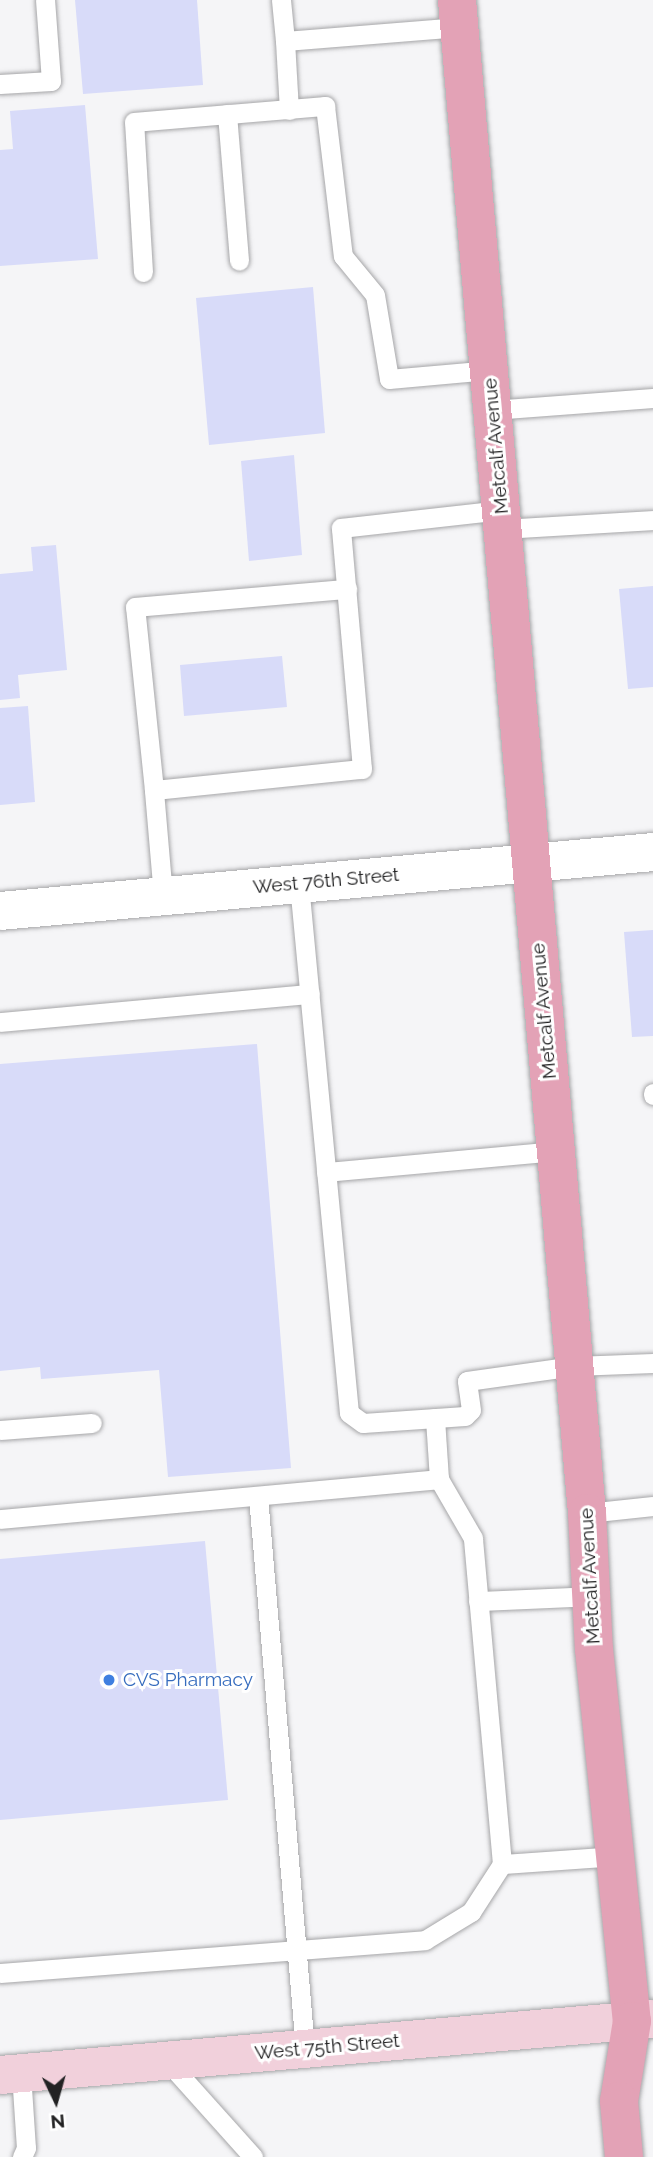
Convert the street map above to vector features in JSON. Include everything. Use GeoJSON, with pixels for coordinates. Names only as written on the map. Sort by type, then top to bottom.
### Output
{"type":"FeatureCollection","features":[{"type":"Feature","properties":{"kind":"main road","name":"Metcalf Avenue"},"geometry":{"type":"LineString","coordinates":[[458,14],[615,1856],[643,2020],[653,2053]]}},
{"type":"Feature","properties":{"kind":"main road","name":"Metcalf Avenue"},"geometry":{"type":"LineString","coordinates":[[624,2157],[620,2101],[643,2020]]}},
{"type":"Feature","properties":{"kind":"main road","name":"West 75th Street"},"geometry":{"type":"LineString","coordinates":[[10,2074],[643,2020]]}},
{"type":"Feature","properties":{"kind":"street","name":"West 76th Street"},"geometry":{"type":"LineString","coordinates":[[0,911],[653,852]]}},
{"type":"Feature","properties":{"kind":"lane"},"geometry":{"type":"LineString","coordinates":[[0,84],[51,81],[45,0]]}},
{"type":"Feature","properties":{"kind":"lane"},"geometry":{"type":"LineString","coordinates":[[281,0],[289,110]]}},
{"type":"Feature","properties":{"kind":"lane"},"geometry":{"type":"LineString","coordinates":[[285,41],[458,14]]}},
{"type":"Feature","properties":{"kind":"lane"},"geometry":{"type":"LineString","coordinates":[[143,272],[134,122],[325,106],[343,256],[375,295],[389,379],[489,370]]}},
{"type":"Feature","properties":{"kind":"lane"},"geometry":{"type":"LineString","coordinates":[[227,114],[239,261]]}},
{"type":"Feature","properties":{"kind":"lane"},"geometry":{"type":"LineString","coordinates":[[492,410],[653,398]]}},
{"type":"Feature","properties":{"kind":"lane"},"geometry":{"type":"LineString","coordinates":[[154,790],[362,769],[341,528],[502,520],[653,520]]}},
{"type":"Feature","properties":{"kind":"lane"},"geometry":{"type":"LineString","coordinates":[[163,896],[135,607],[346,589]]}},
{"type":"Feature","properties":{"kind":"lane"},"geometry":{"type":"LineString","coordinates":[[299,884],[349,1413],[363,1423],[465,1416],[471,1410],[467,1381],[574,1366],[653,1363]]}},
{"type":"Feature","properties":{"kind":"lane"},"geometry":{"type":"LineString","coordinates":[[0,1022],[310,994]]}},
{"type":"Feature","properties":{"kind":"lane"},"geometry":{"type":"LineString","coordinates":[[326,1172],[555,1151]]}},
{"type":"Feature","properties":{"kind":"lane"},"geometry":{"type":"LineString","coordinates":[[0,1973],[425,1940],[471,1912],[502,1864],[473,1538],[439,1479],[435,1418]]}},
{"type":"Feature","properties":{"kind":"lane"},"geometry":{"type":"LineString","coordinates":[[0,1430],[92,1423]]}},
{"type":"Feature","properties":{"kind":"lane"},"geometry":{"type":"LineString","coordinates":[[0,1519],[439,1479]]}},
{"type":"Feature","properties":{"kind":"lane"},"geometry":{"type":"LineString","coordinates":[[258,1496],[305,2049]]}},
{"type":"Feature","properties":{"kind":"lane"},"geometry":{"type":"LineString","coordinates":[[587,1513],[653,1506]]}},
{"type":"Feature","properties":{"kind":"lane"},"geometry":{"type":"LineString","coordinates":[[478,1601],[591,1596]]}},
{"type":"Feature","properties":{"kind":"lane"},"geometry":{"type":"LineString","coordinates":[[502,1864],[615,1856]]}},
{"type":"Feature","properties":{"kind":"lane"},"geometry":{"type":"LineString","coordinates":[[166,2060],[253,2157]]}},
{"type":"Feature","properties":{"kind":"lane"},"geometry":{"type":"LineString","coordinates":[[10,2074],[26,2148],[22,2157]]}},
{"type":"Feature","properties":{"kind":"building"},"geometry":{"type":"Polygon","coordinates":[[[75,0],[197,0],[203,85],[83,94],[75,0]]]}},
{"type":"Feature","properties":{"kind":"building"},"geometry":{"type":"Polygon","coordinates":[[[85,105],[98,259],[0,266],[0,150],[13,149],[10,111],[85,105]]]}},
{"type":"Feature","properties":{"kind":"building"},"geometry":{"type":"Polygon","coordinates":[[[313,287],[325,433],[209,445],[196,298],[313,287]]]}},
{"type":"Feature","properties":{"kind":"building"},"geometry":{"type":"Polygon","coordinates":[[[294,455],[302,555],[249,561],[241,461],[294,455]]]}},
{"type":"Feature","properties":{"kind":"building"},"geometry":{"type":"Polygon","coordinates":[[[56,545],[67,670],[18,675],[20,698],[0,700],[0,574],[33,571],[31,547],[56,545]]]}},
{"type":"Feature","properties":{"kind":"building"},"geometry":{"type":"Polygon","coordinates":[[[653,586],[653,687],[628,689],[619,589],[653,586]]]}},
{"type":"Feature","properties":{"kind":"building"},"geometry":{"type":"Polygon","coordinates":[[[282,656],[287,707],[184,716],[180,665],[282,656]]]}},
{"type":"Feature","properties":{"kind":"building"},"geometry":{"type":"Polygon","coordinates":[[[28,706],[35,802],[0,805],[0,708],[28,706]]]}},
{"type":"Feature","properties":{"kind":"building"},"geometry":{"type":"Polygon","coordinates":[[[653,930],[653,1036],[632,1037],[624,932],[653,930]]]}},
{"type":"Feature","properties":{"kind":"building"},"geometry":{"type":"Polygon","coordinates":[[[257,1044],[291,1468],[168,1477],[159,1370],[41,1379],[40,1367],[0,1371],[0,1064],[257,1044]]]}},
{"type":"Feature","properties":{"kind":"building","name":"CVS Pharmacy"},"geometry":{"type":"Polygon","coordinates":[[[205,1541],[228,1800],[0,1820],[0,1559],[205,1541]]]}},
{"type":"Feature","properties":{"kind":"place","name":"CVS Pharmacy"},"geometry":{"type":"Point","coordinates":[109,1680]}}]}
